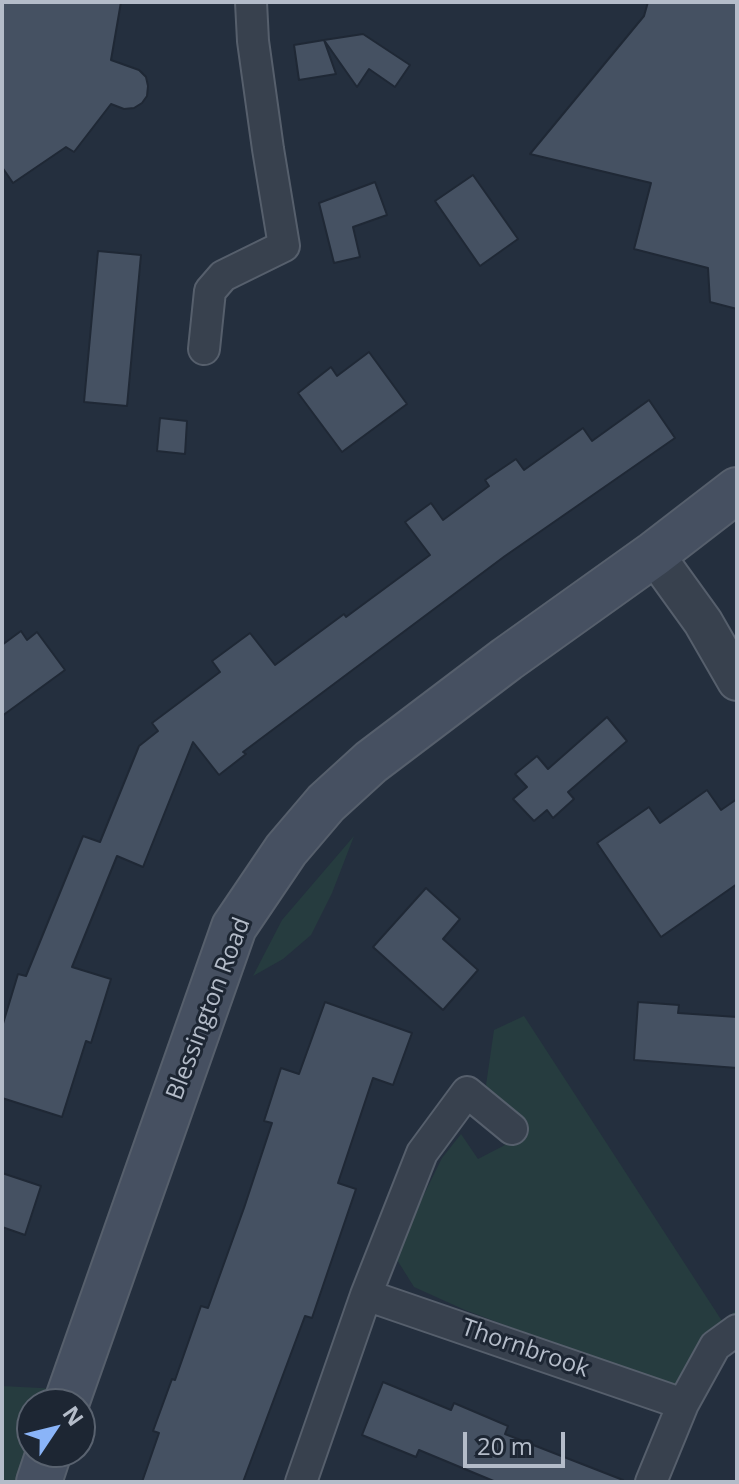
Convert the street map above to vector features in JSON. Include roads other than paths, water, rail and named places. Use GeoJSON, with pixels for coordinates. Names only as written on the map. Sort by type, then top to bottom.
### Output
{"type":"FeatureCollection","features":[{"type":"Feature","properties":{"kind":"main road","name":"Blessington Road"},"geometry":{"type":"LineString","coordinates":[[72,1388],[234,927],[286,850],[326,803],[371,762],[737,490]]}},
{"type":"Feature","properties":{"kind":"street"},"geometry":{"type":"LineString","coordinates":[[204,349],[210,291],[223,276],[284,246],[255,57],[251,2]]}},
{"type":"Feature","properties":{"kind":"street"},"geometry":{"type":"LineString","coordinates":[[654,554],[703,622],[737,681]]}},
{"type":"Feature","properties":{"kind":"street"},"geometry":{"type":"LineString","coordinates":[[301,1482],[366,1295],[422,1153],[467,1092],[512,1129]]}},
{"type":"Feature","properties":{"kind":"street","name":"Thornbrook"},"geometry":{"type":"LineString","coordinates":[[366,1295],[683,1404]]}},
{"type":"Feature","properties":{"kind":"street"},"geometry":{"type":"LineString","coordinates":[[651,1482],[683,1404],[715,1346],[737,1330]]}}]}
